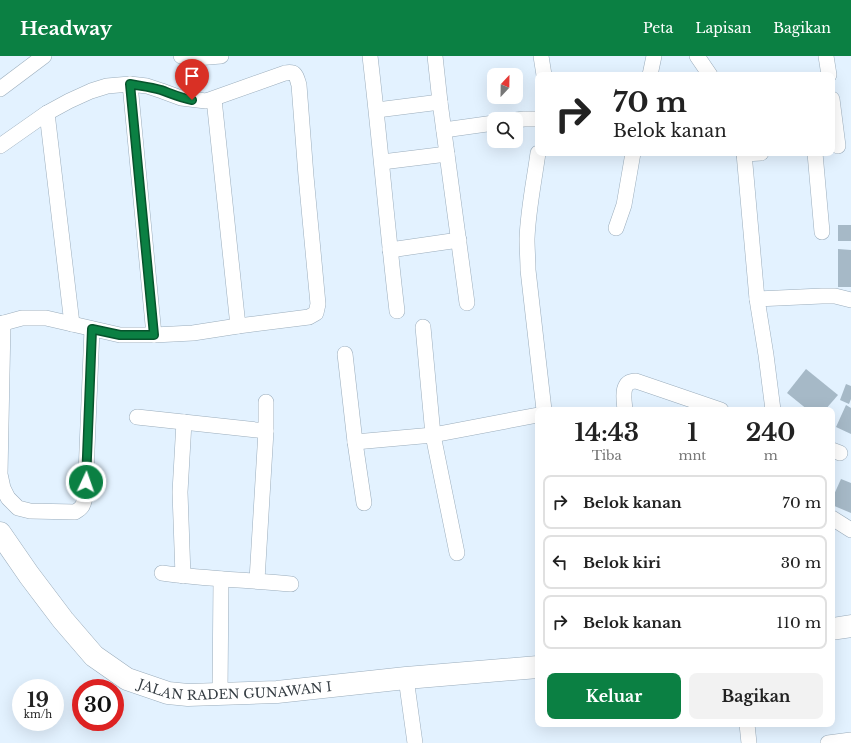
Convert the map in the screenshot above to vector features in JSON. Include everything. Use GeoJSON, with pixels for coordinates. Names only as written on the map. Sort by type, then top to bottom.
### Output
{"type":"FeatureCollection","features":[{"type":"Feature","properties":{"kind":"highway","name":"JALAN RADEN GUNAWAN I"},"geometry":{"type":"LineString","coordinates":[[0,533],[50,603],[94,656],[127,679],[168,693],[188,695],[277,692],[406,678],[535,667]]}},
{"type":"Feature","properties":{"kind":"highway"},"geometry":{"type":"LineString","coordinates":[[835,628],[851,626]]}},
{"type":"Feature","properties":{"kind":"street"},"geometry":{"type":"LineString","coordinates":[[0,89],[44,56]]}},
{"type":"Feature","properties":{"kind":"street"},"geometry":{"type":"LineString","coordinates":[[181,56],[196,58],[221,56]]}},
{"type":"Feature","properties":{"kind":"street"},"geometry":{"type":"LineString","coordinates":[[370,56],[377,110],[397,311]]}},
{"type":"Feature","properties":{"kind":"street"},"geometry":{"type":"LineString","coordinates":[[435,56],[467,303]]}},
{"type":"Feature","properties":{"kind":"street"},"geometry":{"type":"LineString","coordinates":[[541,56],[544,72]]}},
{"type":"Feature","properties":{"kind":"street"},"geometry":{"type":"LineString","coordinates":[[651,72],[654,56]]}},
{"type":"Feature","properties":{"kind":"street"},"geometry":{"type":"LineString","coordinates":[[697,56],[708,72]]}},
{"type":"Feature","properties":{"kind":"street"},"geometry":{"type":"LineString","coordinates":[[826,56],[829,72]]}},
{"type":"Feature","properties":{"kind":"street"},"geometry":{"type":"LineString","coordinates":[[0,146],[47,113],[91,91],[107,86],[130,84],[147,86],[181,98],[206,102],[285,73],[294,73],[297,78],[299,85],[317,309],[316,313],[313,316],[308,317],[193,333],[154,335],[120,335],[46,318],[22,318],[1,324],[0,474],[3,488],[8,498],[18,508],[30,511],[75,512],[81,508],[83,504],[85,498],[92,329]]}},
{"type":"Feature","properties":{"kind":"street"},"geometry":{"type":"LineString","coordinates":[[130,84],[154,335]]}},
{"type":"Feature","properties":{"kind":"street"},"geometry":{"type":"LineString","coordinates":[[214,99],[238,326]]}},
{"type":"Feature","properties":{"kind":"street"},"geometry":{"type":"LineString","coordinates":[[377,110],[440,102]]}},
{"type":"Feature","properties":{"kind":"street"},"geometry":{"type":"LineString","coordinates":[[47,113],[72,324]]}},
{"type":"Feature","properties":{"kind":"street"},"geometry":{"type":"LineString","coordinates":[[835,117],[840,146]]}},
{"type":"Feature","properties":{"kind":"street"},"geometry":{"type":"LineString","coordinates":[[523,119],[535,119]]}},
{"type":"Feature","properties":{"kind":"street"},"geometry":{"type":"LineString","coordinates":[[444,130],[487,124]]}},
{"type":"Feature","properties":{"kind":"street"},"geometry":{"type":"LineString","coordinates":[[382,162],[447,154]]}},
{"type":"Feature","properties":{"kind":"street"},"geometry":{"type":"LineString","coordinates":[[538,156],[530,204],[527,253],[544,407]]}},
{"type":"Feature","properties":{"kind":"street"},"geometry":{"type":"LineString","coordinates":[[616,228],[624,205],[632,156]]}},
{"type":"Feature","properties":{"kind":"street"},"geometry":{"type":"LineString","coordinates":[[744,156],[757,300],[766,355],[772,407]]}},
{"type":"Feature","properties":{"kind":"street"},"geometry":{"type":"LineString","coordinates":[[815,156],[822,232]]}},
{"type":"Feature","properties":{"kind":"street"},"geometry":{"type":"LineString","coordinates":[[390,250],[459,240]]}},
{"type":"Feature","properties":{"kind":"street"},"geometry":{"type":"LineString","coordinates":[[757,300],[822,296],[835,296],[851,300]]}},
{"type":"Feature","properties":{"kind":"street"},"geometry":{"type":"LineString","coordinates":[[423,327],[434,435],[457,552]]}},
{"type":"Feature","properties":{"kind":"street"},"geometry":{"type":"LineString","coordinates":[[344,354],[364,503]]}},
{"type":"Feature","properties":{"kind":"street"},"geometry":{"type":"LineString","coordinates":[[625,407],[623,393],[626,386],[631,381],[636,381],[712,407]]}},
{"type":"Feature","properties":{"kind":"street"},"geometry":{"type":"LineString","coordinates":[[257,580],[266,431],[266,402]]}},
{"type":"Feature","properties":{"kind":"street"},"geometry":{"type":"LineString","coordinates":[[355,442],[434,435],[535,416]]}},
{"type":"Feature","properties":{"kind":"street"},"geometry":{"type":"LineString","coordinates":[[136,417],[266,431]]}},
{"type":"Feature","properties":{"kind":"street"},"geometry":{"type":"LineString","coordinates":[[183,576],[180,492],[184,422]]}},
{"type":"Feature","properties":{"kind":"street"},"geometry":{"type":"LineString","coordinates":[[162,573],[183,576],[257,580],[291,584]]}},
{"type":"Feature","properties":{"kind":"street"},"geometry":{"type":"LineString","coordinates":[[220,694],[221,579]]}},
{"type":"Feature","properties":{"kind":"street"},"geometry":{"type":"LineString","coordinates":[[406,678],[415,743]]}},
{"type":"Feature","properties":{"kind":"street"},"geometry":{"type":"LineString","coordinates":[[747,727],[749,743]]}},
{"type":"Feature","properties":{"kind":"street"},"geometry":{"type":"LineString","coordinates":[[828,743],[851,740]]}},
{"type":"Feature","properties":{"kind":"building"},"geometry":{"type":"Polygon","coordinates":[[[838,225],[851,225],[851,241],[838,241],[838,225]]]}},
{"type":"Feature","properties":{"kind":"building"},"geometry":{"type":"Polygon","coordinates":[[[838,249],[851,250],[851,287],[838,287],[838,249]]]}},
{"type":"Feature","properties":{"kind":"building"},"geometry":{"type":"Polygon","coordinates":[[[806,369],[838,395],[828,407],[804,407],[787,393],[806,369]]]}},
{"type":"Feature","properties":{"kind":"building"},"geometry":{"type":"Polygon","coordinates":[[[846,384],[851,386],[851,399],[849,404],[840,400],[846,384]]]}},
{"type":"Feature","properties":{"kind":"building"},"geometry":{"type":"Polygon","coordinates":[[[846,405],[851,408],[851,434],[836,427],[846,405]]]}},
{"type":"Feature","properties":{"kind":"building"},"geometry":{"type":"Polygon","coordinates":[[[841,479],[851,483],[851,513],[835,506],[835,492],[841,479]]]}},
{"type":"Feature","properties":{"kind":"route"},"geometry":{"type":"LineString","coordinates":[[86,482],[92,329],[120,335],[154,335],[130,84],[147,86],[181,98],[192,100]]}}]}
